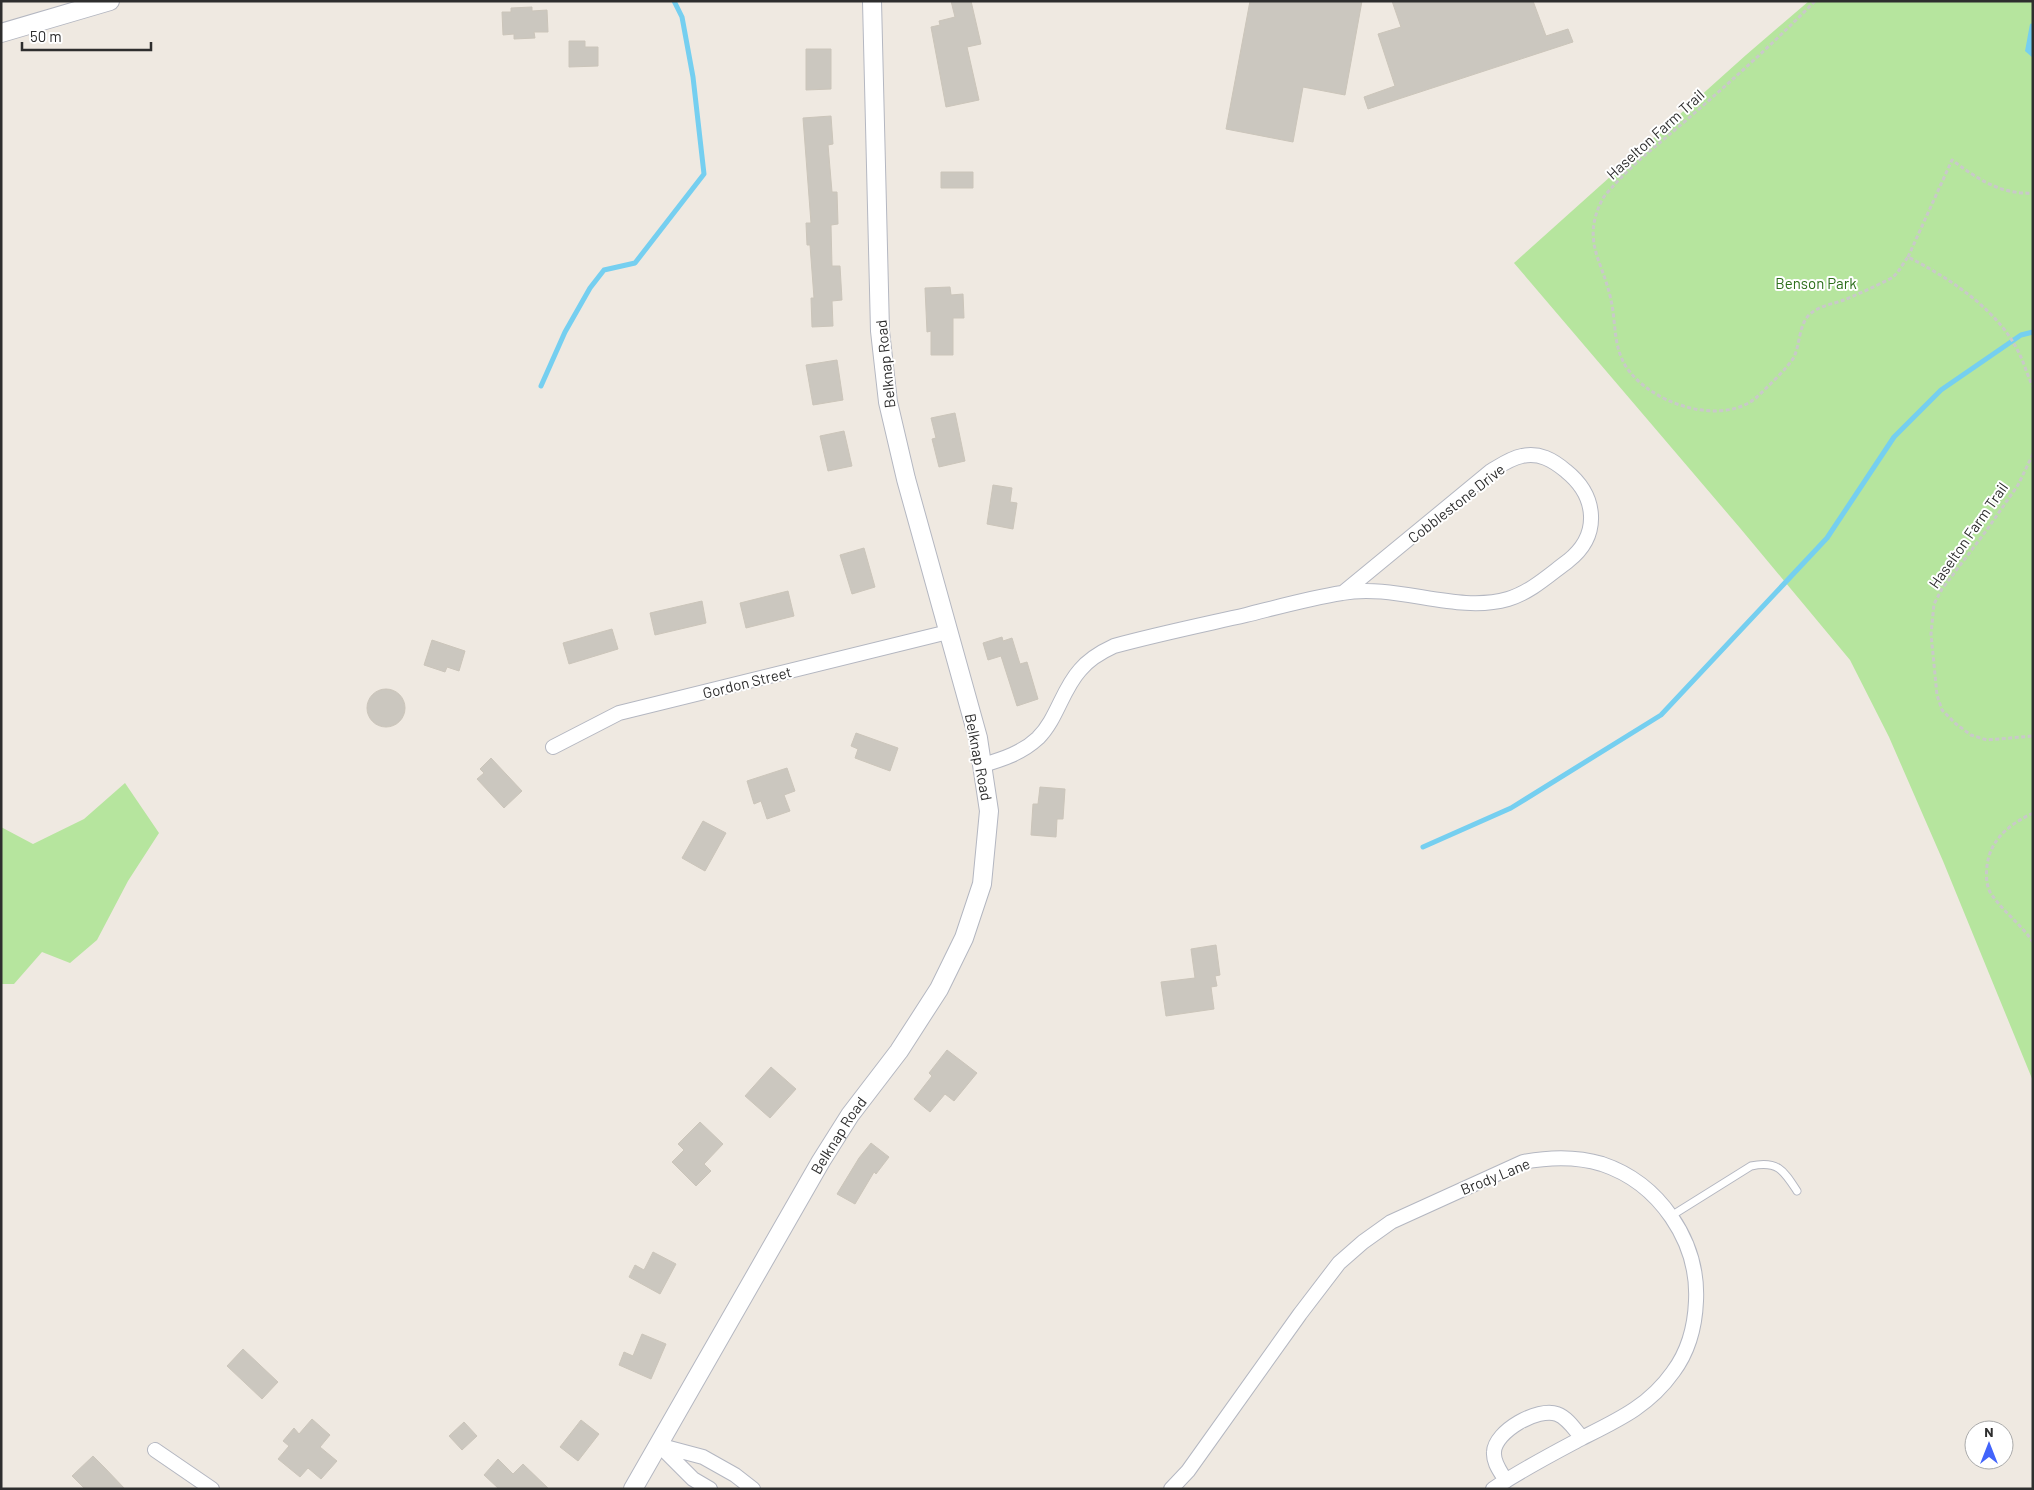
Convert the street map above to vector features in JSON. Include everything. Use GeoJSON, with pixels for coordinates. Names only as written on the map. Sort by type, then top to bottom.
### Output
{"type":"FeatureCollection","features":[{"type":"Feature","properties":{"kind":"street"},"geometry":{"type":"LineString","coordinates":[[1,33],[110,1]]}},
{"type":"Feature","properties":{"kind":"street","name":"Belknap Road"},"geometry":{"type":"LineString","coordinates":[[633,1489],[821,1160],[850,1115],[904,1043],[939,989],[964,938],[982,884],[989,811],[978,738],[906,480],[888,402],[880,331],[872,1]]}},
{"type":"Feature","properties":{"kind":"street","name":"Cobblestone Drive"},"geometry":{"type":"LineString","coordinates":[[983,765],[1014,754],[1038,738],[1049,725],[1078,671],[1099,653],[1114,646],[1344,592],[1386,592],[1478,603],[1508,599],[1521,594],[1541,582],[1579,550],[1589,534],[1591,524],[1590,505],[1577,480],[1552,460],[1537,455],[1515,458],[1492,472],[1344,592]]}},
{"type":"Feature","properties":{"kind":"street","name":"Gordon Street"},"geometry":{"type":"LineString","coordinates":[[553,747],[619,713],[948,632]]}},
{"type":"Feature","properties":{"kind":"street","name":"Brody Lane"},"geometry":{"type":"LineString","coordinates":[[1171,1489],[1188,1470],[1300,1314],[1339,1264],[1363,1242],[1391,1222],[1523,1162],[1557,1158],[1591,1161],[1623,1173],[1652,1194],[1671,1216],[1685,1240],[1695,1272],[1696,1295],[1694,1318],[1685,1351],[1674,1372],[1652,1398],[1633,1411],[1506,1480],[1493,1489]]}},
{"type":"Feature","properties":{"kind":"street"},"geometry":{"type":"LineString","coordinates":[[1506,1480],[1494,1457],[1496,1443],[1506,1431],[1534,1415],[1548,1412],[1561,1416],[1582,1438]]}},
{"type":"Feature","properties":{"kind":"street"},"geometry":{"type":"LineString","coordinates":[[658,1445],[692,1478],[710,1489]]}},
{"type":"Feature","properties":{"kind":"street"},"geometry":{"type":"LineString","coordinates":[[658,1445],[703,1457],[735,1475],[753,1489]]}},
{"type":"Feature","properties":{"kind":"street"},"geometry":{"type":"LineString","coordinates":[[155,1450],[212,1489]]}},
{"type":"Feature","properties":{"kind":"lane"},"geometry":{"type":"LineString","coordinates":[[1671,1216],[1751,1166],[1764,1163],[1776,1166],[1784,1171],[1797,1192]]}},
{"type":"Feature","properties":{"kind":"path","name":"Haselton Farm Trail"},"geometry":{"type":"LineString","coordinates":[[1815,1],[1774,43],[1642,157],[1603,198],[1594,220],[1593,245],[1611,301],[1617,344],[1625,365],[1640,381],[1658,395],[1702,411],[1726,412],[1741,407],[1755,398],[1792,360],[1798,347],[1802,328],[1809,315],[1821,307],[1846,299],[1892,277],[1908,257],[1952,160],[1972,176],[1992,187],[2033,193]]}},
{"type":"Feature","properties":{"kind":"path"},"geometry":{"type":"LineString","coordinates":[[1908,257],[1950,280],[1996,318],[2019,351],[2033,387]]}},
{"type":"Feature","properties":{"kind":"path","name":"Haselton Farm Trail"},"geometry":{"type":"LineString","coordinates":[[2033,454],[2018,485],[1942,589],[1934,604],[1931,634],[1937,695],[1942,710],[1956,724],[1970,735],[1987,740],[2033,736]]}},
{"type":"Feature","properties":{"kind":"path"},"geometry":{"type":"LineString","coordinates":[[2033,814],[2005,830],[1993,844],[1988,857],[1986,876],[1989,891],[2033,942]]}},
{"type":"Feature","properties":{"kind":"green space","name":"Benson Park"},"geometry":{"type":"Polygon","coordinates":[[[1809,1],[2033,1],[2033,1081],[1943,861],[1889,737],[1850,660],[1514,263],[1809,1]]]}},
{"type":"Feature","properties":{"kind":"green space"},"geometry":{"type":"Polygon","coordinates":[[[125,783],[159,833],[128,881],[97,940],[70,963],[42,952],[14,984],[1,984],[1,827],[33,844],[84,819],[125,783]]]}},
{"type":"Feature","properties":{"kind":"water"},"geometry":{"type":"Polygon","coordinates":[[[2033,23],[2033,58],[2025,51],[2030,24],[2033,23]]]}},
{"type":"Feature","properties":{"kind":"building"},"geometry":{"type":"Polygon","coordinates":[[[951,1],[971,1],[981,44],[967,47],[979,100],[946,107],[931,27],[940,25],[939,21],[955,17],[951,1]]]}},
{"type":"Feature","properties":{"kind":"building"},"geometry":{"type":"Polygon","coordinates":[[[1250,1],[1362,1],[1345,95],[1303,87],[1293,142],[1226,129],[1250,1]]]}},
{"type":"Feature","properties":{"kind":"building"},"geometry":{"type":"Polygon","coordinates":[[[1392,1],[1533,1],[1546,36],[1568,29],[1573,42],[1368,109],[1364,97],[1395,86],[1378,34],[1401,27],[1392,1]]]}},
{"type":"Feature","properties":{"kind":"building"},"geometry":{"type":"Polygon","coordinates":[[[532,7],[532,11],[547,10],[548,32],[534,32],[535,38],[514,39],[514,34],[503,35],[502,12],[511,12],[511,8],[532,7]]]}},
{"type":"Feature","properties":{"kind":"building"},"geometry":{"type":"Polygon","coordinates":[[[569,41],[585,41],[585,47],[598,47],[598,66],[569,67],[569,41]]]}},
{"type":"Feature","properties":{"kind":"building"},"geometry":{"type":"Polygon","coordinates":[[[806,49],[831,49],[831,89],[806,90],[806,49]]]}},
{"type":"Feature","properties":{"kind":"building"},"geometry":{"type":"Polygon","coordinates":[[[831,116],[833,144],[828,145],[832,192],[837,192],[838,224],[831,225],[832,266],[840,266],[842,300],[832,301],[833,326],[812,327],[811,298],[814,298],[810,245],[807,245],[806,223],[811,223],[803,118],[831,116]]]}},
{"type":"Feature","properties":{"kind":"building"},"geometry":{"type":"Polygon","coordinates":[[[941,172],[973,172],[973,188],[941,188],[941,172]]]}},
{"type":"Feature","properties":{"kind":"building"},"geometry":{"type":"Polygon","coordinates":[[[950,287],[951,295],[963,294],[964,318],[953,318],[953,355],[931,355],[931,331],[927,332],[925,288],[950,287]]]}},
{"type":"Feature","properties":{"kind":"building"},"geometry":{"type":"Polygon","coordinates":[[[837,360],[843,400],[813,405],[806,365],[837,360]]]}},
{"type":"Feature","properties":{"kind":"building"},"geometry":{"type":"Polygon","coordinates":[[[955,413],[965,461],[939,467],[932,439],[936,438],[931,418],[955,413]]]}},
{"type":"Feature","properties":{"kind":"building"},"geometry":{"type":"Polygon","coordinates":[[[844,431],[852,466],[828,471],[820,436],[844,431]]]}},
{"type":"Feature","properties":{"kind":"building"},"geometry":{"type":"Polygon","coordinates":[[[993,485],[1012,488],[1010,502],[1017,503],[1013,529],[987,524],[993,485]]]}},
{"type":"Feature","properties":{"kind":"building"},"geometry":{"type":"Polygon","coordinates":[[[864,548],[875,587],[852,594],[840,555],[864,548]]]}},
{"type":"Feature","properties":{"kind":"building"},"geometry":{"type":"Polygon","coordinates":[[[788,591],[794,616],[746,628],[740,603],[788,591]]]}},
{"type":"Feature","properties":{"kind":"building"},"geometry":{"type":"Polygon","coordinates":[[[702,601],[706,623],[655,635],[650,613],[702,601]]]}},
{"type":"Feature","properties":{"kind":"building"},"geometry":{"type":"Polygon","coordinates":[[[612,629],[618,649],[569,664],[563,643],[612,629]]]}},
{"type":"Feature","properties":{"kind":"building"},"geometry":{"type":"Polygon","coordinates":[[[1002,637],[1003,641],[1012,638],[1020,664],[1027,662],[1038,699],[1017,706],[1001,656],[988,660],[983,643],[1002,637]]]}},
{"type":"Feature","properties":{"kind":"building"},"geometry":{"type":"Polygon","coordinates":[[[432,640],[465,651],[459,671],[447,667],[445,672],[424,665],[432,640]]]}},
{"type":"Feature","properties":{"kind":"building"},"geometry":{"type":"Polygon","coordinates":[[[386,689],[393,690],[399,695],[404,701],[404,715],[399,721],[393,726],[386,727],[379,726],[373,721],[368,715],[367,708],[368,701],[373,695],[379,690],[386,689]]]}},
{"type":"Feature","properties":{"kind":"building"},"geometry":{"type":"Polygon","coordinates":[[[856,733],[898,748],[890,771],[855,758],[858,749],[851,746],[856,733]]]}},
{"type":"Feature","properties":{"kind":"building"},"geometry":{"type":"Polygon","coordinates":[[[491,758],[522,791],[504,808],[477,779],[484,773],[480,769],[491,758]]]}},
{"type":"Feature","properties":{"kind":"building"},"geometry":{"type":"Polygon","coordinates":[[[787,768],[795,791],[784,795],[790,811],[767,819],[761,801],[754,804],[747,781],[787,768]]]}},
{"type":"Feature","properties":{"kind":"building"},"geometry":{"type":"Polygon","coordinates":[[[1040,787],[1065,789],[1063,819],[1057,819],[1056,837],[1031,835],[1033,804],[1038,804],[1040,787]]]}},
{"type":"Feature","properties":{"kind":"building"},"geometry":{"type":"Polygon","coordinates":[[[703,821],[726,833],[705,871],[682,858],[703,821]]]}},
{"type":"Feature","properties":{"kind":"building"},"geometry":{"type":"Polygon","coordinates":[[[1216,945],[1220,975],[1215,976],[1217,986],[1211,987],[1214,1009],[1166,1016],[1161,982],[1195,978],[1191,949],[1216,945]]]}},
{"type":"Feature","properties":{"kind":"building"},"geometry":{"type":"Polygon","coordinates":[[[947,1050],[977,1073],[954,1101],[945,1094],[930,1112],[914,1099],[932,1076],[929,1073],[947,1050]]]}},
{"type":"Feature","properties":{"kind":"building"},"geometry":{"type":"Polygon","coordinates":[[[771,1067],[796,1089],[770,1118],[745,1096],[771,1067]]]}},
{"type":"Feature","properties":{"kind":"building"},"geometry":{"type":"Polygon","coordinates":[[[700,1122],[723,1144],[704,1164],[711,1171],[696,1186],[672,1162],[684,1150],[678,1144],[700,1122]]]}},
{"type":"Feature","properties":{"kind":"building"},"geometry":{"type":"Polygon","coordinates":[[[871,1143],[889,1157],[876,1174],[874,1172],[855,1204],[837,1194],[859,1158],[871,1143]]]}},
{"type":"Feature","properties":{"kind":"building"},"geometry":{"type":"Polygon","coordinates":[[[653,1252],[676,1264],[660,1294],[629,1277],[635,1265],[644,1270],[653,1252]]]}},
{"type":"Feature","properties":{"kind":"building"},"geometry":{"type":"Polygon","coordinates":[[[642,1334],[666,1344],[651,1379],[619,1365],[624,1352],[633,1356],[642,1334]]]}},
{"type":"Feature","properties":{"kind":"building"},"geometry":{"type":"Polygon","coordinates":[[[243,1349],[278,1382],[262,1399],[227,1366],[243,1349]]]}},
{"type":"Feature","properties":{"kind":"building"},"geometry":{"type":"Polygon","coordinates":[[[312,1419],[330,1435],[320,1447],[337,1461],[321,1479],[308,1468],[300,1477],[278,1459],[289,1446],[283,1441],[294,1428],[299,1434],[312,1419]]]}},
{"type":"Feature","properties":{"kind":"building"},"geometry":{"type":"Polygon","coordinates":[[[581,1420],[599,1434],[578,1461],[560,1447],[581,1420]]]}},
{"type":"Feature","properties":{"kind":"building"},"geometry":{"type":"Polygon","coordinates":[[[464,1422],[477,1436],[462,1450],[449,1436],[464,1422]]]}},
{"type":"Feature","properties":{"kind":"building"},"geometry":{"type":"Polygon","coordinates":[[[93,1456],[125,1489],[85,1489],[72,1476],[93,1456]]]}},
{"type":"Feature","properties":{"kind":"building"},"geometry":{"type":"Polygon","coordinates":[[[498,1459],[513,1474],[523,1464],[549,1489],[499,1489],[484,1475],[498,1459]]]}},
{"type":"Feature","properties":{"kind":"waterway"},"geometry":{"type":"LineString","coordinates":[[541,386],[565,332],[590,288],[604,270],[635,263],[704,174],[693,77],[682,17],[674,1]]}},
{"type":"Feature","properties":{"kind":"waterway"},"geometry":{"type":"LineString","coordinates":[[1423,847],[1511,808],[1661,715],[1827,538],[1894,437],[1941,390],[2021,335],[2033,332]]}}]}
